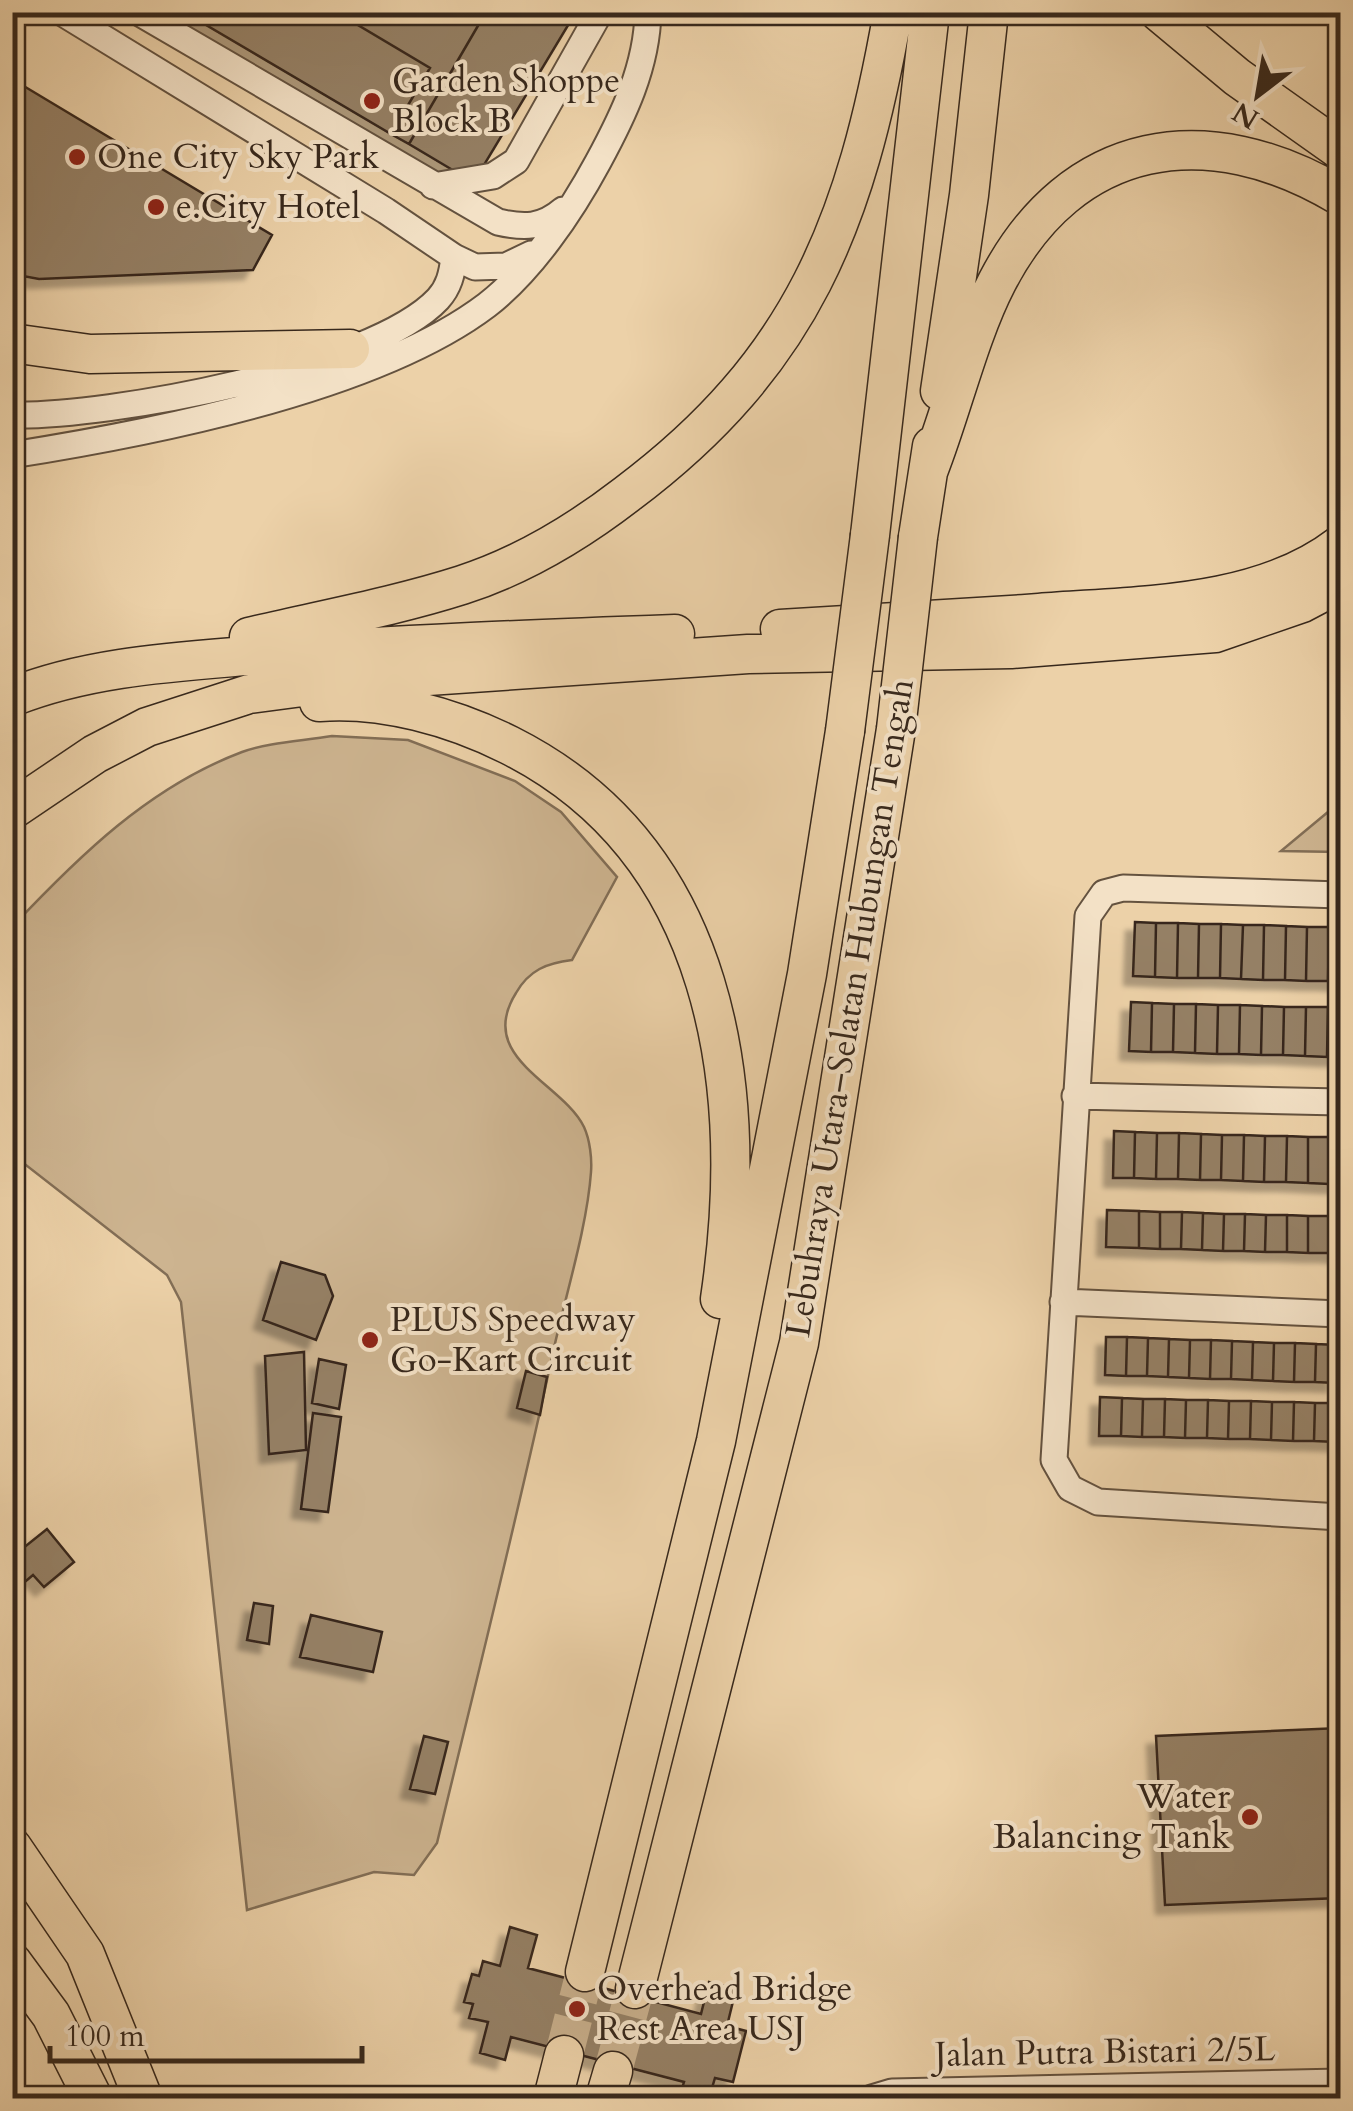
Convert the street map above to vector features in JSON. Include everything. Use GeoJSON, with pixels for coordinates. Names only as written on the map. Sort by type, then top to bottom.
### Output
{"type":"FeatureCollection","features":[{"type":"Feature","properties":{"kind":"highway"},"geometry":{"type":"LineString","coordinates":[[166,663],[197,650],[465,584],[598,517],[674,457],[747,383],[792,324],[822,266],[864,151],[892,12]]}},
{"type":"Feature","properties":{"kind":"highway","name":"Lebuhraya Utara–Selatan Hubungan Tengah"},"geometry":{"type":"LineString","coordinates":[[585,1972],[716,1440],[807,974],[845,731],[930,12]]}},
{"type":"Feature","properties":{"kind":"highway","name":"Lebuhraya Utara–Selatan Hubungan Tengah"},"geometry":{"type":"LineString","coordinates":[[634,1989],[800,1343],[896,729],[918,537],[970,195],[988,12]]}},
{"type":"Feature","properties":{"kind":"highway"},"geometry":{"type":"LineString","coordinates":[[1158,12],[1238,77],[1340,150]]}},
{"type":"Feature","properties":{"kind":"highway"},"geometry":{"type":"LineString","coordinates":[[929,469],[999,279],[1029,231],[1071,190],[1096,174],[1137,159],[1192,147],[1245,153],[1296,169],[1340,196]]}},
{"type":"Feature","properties":{"kind":"highway"},"geometry":{"type":"LineString","coordinates":[[12,342],[90,354],[208,355],[350,349]]}},
{"type":"Feature","properties":{"kind":"highway"},"geometry":{"type":"LineString","coordinates":[[12,698],[92,674],[166,663],[354,647],[768,630],[1167,603],[1262,583],[1300,569],[1340,545]]}},
{"type":"Feature","properties":{"kind":"highway"},"geometry":{"type":"LineString","coordinates":[[12,810],[95,754],[147,726],[212,703],[340,682],[748,654],[1010,649],[1215,632],[1302,604],[1340,583]]}},
{"type":"Feature","properties":{"kind":"highway"},"geometry":{"type":"LineString","coordinates":[[212,703],[236,708],[344,703],[410,710],[472,726],[542,762],[596,800],[643,854],[682,918],[721,1031],[730,1177],[726,1257],[710,1370],[716,1440]]}},
{"type":"Feature","properties":{"kind":"highway"},"geometry":{"type":"LineString","coordinates":[[12,1847],[85,1954],[143,2098]]}},
{"type":"Feature","properties":{"kind":"highway"},"geometry":{"type":"LineString","coordinates":[[12,1962],[50,2015],[93,2098]]}},
{"type":"Feature","properties":{"kind":"highway"},"geometry":{"type":"LineString","coordinates":[[553,2098],[564,2055]]}},
{"type":"Feature","properties":{"kind":"street"},"geometry":{"type":"LineString","coordinates":[[61,12],[454,258],[475,267],[506,266],[536,252]]}},
{"type":"Feature","properties":{"kind":"street"},"geometry":{"type":"LineString","coordinates":[[138,12],[498,222],[524,228],[552,219],[582,193]]}},
{"type":"Feature","properties":{"kind":"street"},"geometry":{"type":"LineString","coordinates":[[433,186],[493,176],[516,161],[600,12]]}},
{"type":"Feature","properties":{"kind":"street"},"geometry":{"type":"LineString","coordinates":[[12,455],[200,416],[353,374],[447,331],[474,314],[512,283],[582,193],[625,113],[639,69],[648,12]]}},
{"type":"Feature","properties":{"kind":"street"},"geometry":{"type":"LineString","coordinates":[[164,28],[172,81]]}},
{"type":"Feature","properties":{"kind":"street"},"geometry":{"type":"LineString","coordinates":[[12,415],[58,416],[115,409],[278,372],[350,349],[395,330],[434,304],[451,279],[454,258]]}},
{"type":"Feature","properties":{"kind":"street"},"geometry":{"type":"LineString","coordinates":[[1340,895],[1123,888],[1104,892],[1088,916],[1083,940],[1054,1460],[1070,1488],[1098,1502],[1340,1516]]}},
{"type":"Feature","properties":{"kind":"street"},"geometry":{"type":"LineString","coordinates":[[1075,1096],[1340,1102]]}},
{"type":"Feature","properties":{"kind":"street"},"geometry":{"type":"LineString","coordinates":[[1063,1302],[1340,1314]]}},
{"type":"Feature","properties":{"kind":"street","name":"Jalan Putra Bistari 2/5L"},"geometry":{"type":"LineString","coordinates":[[872,2098],[892,2092],[1340,2082]]}},
{"type":"Feature","properties":{"kind":"shaded area","name":"PLUS Speedway Go-Kart Circuit"},"geometry":{"type":"Polygon","coordinates":[[[332,736],[408,740],[515,781],[561,812],[617,877],[572,960],[533,973],[521,985],[506,1016],[506,1035],[514,1052],[584,1127],[591,1172],[580,1241],[437,1843],[414,1875],[374,1872],[247,1910],[181,1302],[167,1275],[13,1155],[12,927],[117,826],[176,784],[242,752],[332,736]]]}},
{"type":"Feature","properties":{"kind":"shaded area"},"geometry":{"type":"Polygon","coordinates":[[[1340,802],[1340,852],[1281,851],[1340,802]]]}},
{"type":"Feature","properties":{"kind":"building","name":"Garden Shoppe Block B"},"geometry":{"type":"Polygon","coordinates":[[[184,12],[336,12],[430,68],[391,134],[184,12]]]}},
{"type":"Feature","properties":{"kind":"building"},"geometry":{"type":"Polygon","coordinates":[[[336,12],[486,12],[409,144],[391,134],[430,68],[336,12]]]}},
{"type":"Feature","properties":{"kind":"building"},"geometry":{"type":"Polygon","coordinates":[[[486,12],[576,12],[481,170],[461,175],[409,144],[486,12]]]}},
{"type":"Feature","properties":{"kind":"building","name":"One City Sky Park"},"geometry":{"type":"Polygon","coordinates":[[[12,79],[272,235],[253,270],[39,279],[12,274],[12,79]]]}},
{"type":"Feature","properties":{"kind":"building"},"geometry":{"type":"Polygon","coordinates":[[[1135,922],[1156,923],[1155,977],[1133,976],[1135,922]]]}},
{"type":"Feature","properties":{"kind":"building"},"geometry":{"type":"Polygon","coordinates":[[[1156,923],[1178,923],[1177,978],[1155,977],[1156,923]]]}},
{"type":"Feature","properties":{"kind":"building"},"geometry":{"type":"Polygon","coordinates":[[[1178,923],[1199,924],[1198,978],[1177,978],[1178,923]]]}},
{"type":"Feature","properties":{"kind":"building"},"geometry":{"type":"Polygon","coordinates":[[[1199,924],[1221,924],[1220,978],[1198,978],[1199,924]]]}},
{"type":"Feature","properties":{"kind":"building"},"geometry":{"type":"Polygon","coordinates":[[[1221,924],[1243,925],[1241,979],[1220,978],[1221,924]]]}},
{"type":"Feature","properties":{"kind":"building"},"geometry":{"type":"Polygon","coordinates":[[[1243,925],[1264,925],[1263,980],[1241,979],[1243,925]]]}},
{"type":"Feature","properties":{"kind":"building"},"geometry":{"type":"Polygon","coordinates":[[[1264,925],[1286,926],[1285,980],[1263,980],[1264,925]]]}},
{"type":"Feature","properties":{"kind":"building"},"geometry":{"type":"Polygon","coordinates":[[[1286,926],[1307,927],[1306,981],[1285,980],[1286,926]]]}},
{"type":"Feature","properties":{"kind":"building"},"geometry":{"type":"Polygon","coordinates":[[[1307,927],[1329,927],[1328,981],[1306,981],[1307,927]]]}},
{"type":"Feature","properties":{"kind":"building"},"geometry":{"type":"Polygon","coordinates":[[[1329,927],[1340,927],[1340,982],[1328,981],[1329,927]]]}},
{"type":"Feature","properties":{"kind":"building"},"geometry":{"type":"Polygon","coordinates":[[[1131,1002],[1152,1003],[1151,1052],[1129,1051],[1131,1002]]]}},
{"type":"Feature","properties":{"kind":"building"},"geometry":{"type":"Polygon","coordinates":[[[1152,1003],[1174,1004],[1173,1052],[1151,1052],[1152,1003]]]}},
{"type":"Feature","properties":{"kind":"building"},"geometry":{"type":"Polygon","coordinates":[[[1174,1004],[1196,1004],[1195,1053],[1173,1052],[1174,1004]]]}},
{"type":"Feature","properties":{"kind":"building"},"geometry":{"type":"Polygon","coordinates":[[[1196,1004],[1218,1005],[1217,1054],[1195,1053],[1196,1004]]]}},
{"type":"Feature","properties":{"kind":"building"},"geometry":{"type":"Polygon","coordinates":[[[1218,1005],[1240,1005],[1239,1054],[1217,1054],[1218,1005]]]}},
{"type":"Feature","properties":{"kind":"building"},"geometry":{"type":"Polygon","coordinates":[[[1240,1005],[1262,1006],[1261,1055],[1239,1054],[1240,1005]]]}},
{"type":"Feature","properties":{"kind":"building"},"geometry":{"type":"Polygon","coordinates":[[[1262,1006],[1284,1007],[1283,1055],[1261,1055],[1262,1006]]]}},
{"type":"Feature","properties":{"kind":"building"},"geometry":{"type":"Polygon","coordinates":[[[1284,1007],[1306,1007],[1305,1056],[1283,1055],[1284,1007]]]}},
{"type":"Feature","properties":{"kind":"building"},"geometry":{"type":"Polygon","coordinates":[[[1306,1007],[1328,1007],[1327,1057],[1305,1056],[1306,1007]]]}},
{"type":"Feature","properties":{"kind":"building"},"geometry":{"type":"Polygon","coordinates":[[[1328,1007],[1340,1008],[1340,1057],[1327,1057],[1328,1007]]]}},
{"type":"Feature","properties":{"kind":"building"},"geometry":{"type":"Polygon","coordinates":[[[1114,1131],[1135,1132],[1134,1178],[1113,1178],[1114,1131]]]}},
{"type":"Feature","properties":{"kind":"building"},"geometry":{"type":"Polygon","coordinates":[[[1135,1132],[1157,1133],[1156,1179],[1134,1178],[1135,1132]]]}},
{"type":"Feature","properties":{"kind":"building"},"geometry":{"type":"Polygon","coordinates":[[[1157,1133],[1179,1133],[1178,1179],[1156,1179],[1157,1133]]]}},
{"type":"Feature","properties":{"kind":"building"},"geometry":{"type":"Polygon","coordinates":[[[1179,1133],[1201,1134],[1200,1180],[1178,1179],[1179,1133]]]}},
{"type":"Feature","properties":{"kind":"building"},"geometry":{"type":"Polygon","coordinates":[[[1201,1134],[1222,1135],[1221,1180],[1200,1180],[1201,1134]]]}},
{"type":"Feature","properties":{"kind":"building"},"geometry":{"type":"Polygon","coordinates":[[[1222,1135],[1244,1135],[1243,1181],[1221,1180],[1222,1135]]]}},
{"type":"Feature","properties":{"kind":"building"},"geometry":{"type":"Polygon","coordinates":[[[1244,1135],[1265,1136],[1264,1182],[1243,1181],[1244,1135]]]}},
{"type":"Feature","properties":{"kind":"building"},"geometry":{"type":"Polygon","coordinates":[[[1265,1136],[1287,1136],[1286,1182],[1264,1182],[1265,1136]]]}},
{"type":"Feature","properties":{"kind":"building"},"geometry":{"type":"Polygon","coordinates":[[[1287,1136],[1308,1137],[1308,1183],[1286,1182],[1287,1136]]]}},
{"type":"Feature","properties":{"kind":"building"},"geometry":{"type":"Polygon","coordinates":[[[1308,1137],[1330,1137],[1329,1184],[1308,1183],[1308,1137]]]}},
{"type":"Feature","properties":{"kind":"building"},"geometry":{"type":"Polygon","coordinates":[[[1330,1137],[1340,1138],[1340,1184],[1329,1184],[1330,1137]]]}},
{"type":"Feature","properties":{"kind":"building"},"geometry":{"type":"Polygon","coordinates":[[[1107,1210],[1139,1211],[1139,1248],[1106,1247],[1107,1210]]]}},
{"type":"Feature","properties":{"kind":"building"},"geometry":{"type":"Polygon","coordinates":[[[1139,1211],[1160,1212],[1160,1249],[1139,1248],[1139,1211]]]}},
{"type":"Feature","properties":{"kind":"building"},"geometry":{"type":"Polygon","coordinates":[[[1160,1212],[1182,1212],[1181,1249],[1160,1249],[1160,1212]]]}},
{"type":"Feature","properties":{"kind":"building"},"geometry":{"type":"Polygon","coordinates":[[[1182,1212],[1203,1213],[1202,1250],[1181,1249],[1182,1212]]]}},
{"type":"Feature","properties":{"kind":"building"},"geometry":{"type":"Polygon","coordinates":[[[1203,1213],[1224,1214],[1223,1251],[1202,1250],[1203,1213]]]}},
{"type":"Feature","properties":{"kind":"building"},"geometry":{"type":"Polygon","coordinates":[[[1224,1214],[1245,1214],[1244,1251],[1223,1251],[1224,1214]]]}},
{"type":"Feature","properties":{"kind":"building"},"geometry":{"type":"Polygon","coordinates":[[[1245,1214],[1266,1215],[1265,1252],[1244,1251],[1245,1214]]]}},
{"type":"Feature","properties":{"kind":"building"},"geometry":{"type":"Polygon","coordinates":[[[1266,1215],[1287,1215],[1287,1252],[1265,1252],[1266,1215]]]}},
{"type":"Feature","properties":{"kind":"building"},"geometry":{"type":"Polygon","coordinates":[[[1287,1215],[1308,1216],[1308,1253],[1287,1252],[1287,1215]]]}},
{"type":"Feature","properties":{"kind":"building"},"geometry":{"type":"Polygon","coordinates":[[[1308,1216],[1329,1216],[1329,1253],[1308,1253],[1308,1216]]]}},
{"type":"Feature","properties":{"kind":"building"},"geometry":{"type":"Polygon","coordinates":[[[1329,1216],[1340,1217],[1340,1254],[1329,1253],[1329,1216]]]}},
{"type":"Feature","properties":{"kind":"building"},"geometry":{"type":"Polygon","coordinates":[[[281,1262],[325,1275],[333,1296],[316,1340],[263,1320],[281,1262]]]}},
{"type":"Feature","properties":{"kind":"building"},"geometry":{"type":"Polygon","coordinates":[[[1106,1337],[1127,1337],[1126,1376],[1105,1375],[1106,1337]]]}},
{"type":"Feature","properties":{"kind":"building"},"geometry":{"type":"Polygon","coordinates":[[[1127,1337],[1148,1338],[1147,1376],[1126,1376],[1127,1337]]]}},
{"type":"Feature","properties":{"kind":"building"},"geometry":{"type":"Polygon","coordinates":[[[1148,1338],[1169,1339],[1168,1377],[1147,1376],[1148,1338]]]}},
{"type":"Feature","properties":{"kind":"building"},"geometry":{"type":"Polygon","coordinates":[[[1169,1339],[1190,1340],[1189,1378],[1168,1377],[1169,1339]]]}},
{"type":"Feature","properties":{"kind":"building"},"geometry":{"type":"Polygon","coordinates":[[[1190,1340],[1211,1340],[1210,1379],[1189,1378],[1190,1340]]]}},
{"type":"Feature","properties":{"kind":"building"},"geometry":{"type":"Polygon","coordinates":[[[1211,1340],[1232,1341],[1231,1379],[1210,1379],[1211,1340]]]}},
{"type":"Feature","properties":{"kind":"building"},"geometry":{"type":"Polygon","coordinates":[[[1232,1341],[1253,1342],[1252,1380],[1231,1379],[1232,1341]]]}},
{"type":"Feature","properties":{"kind":"building"},"geometry":{"type":"Polygon","coordinates":[[[1253,1342],[1274,1343],[1273,1381],[1252,1380],[1253,1342]]]}},
{"type":"Feature","properties":{"kind":"building"},"geometry":{"type":"Polygon","coordinates":[[[1274,1343],[1295,1343],[1294,1382],[1273,1381],[1274,1343]]]}},
{"type":"Feature","properties":{"kind":"building"},"geometry":{"type":"Polygon","coordinates":[[[1295,1343],[1316,1344],[1315,1382],[1294,1382],[1295,1343]]]}},
{"type":"Feature","properties":{"kind":"building"},"geometry":{"type":"Polygon","coordinates":[[[1316,1344],[1337,1345],[1336,1383],[1315,1382],[1316,1344]]]}},
{"type":"Feature","properties":{"kind":"building"},"geometry":{"type":"Polygon","coordinates":[[[304,1352],[306,1450],[269,1454],[265,1356],[304,1352]]]}},
{"type":"Feature","properties":{"kind":"building"},"geometry":{"type":"Polygon","coordinates":[[[319,1359],[346,1365],[339,1409],[312,1403],[319,1359]]]}},
{"type":"Feature","properties":{"kind":"building"},"geometry":{"type":"Polygon","coordinates":[[[526,1371],[547,1377],[540,1415],[517,1408],[526,1371]]]}},
{"type":"Feature","properties":{"kind":"building"},"geometry":{"type":"Polygon","coordinates":[[[1100,1397],[1122,1398],[1121,1436],[1099,1436],[1100,1397]]]}},
{"type":"Feature","properties":{"kind":"building"},"geometry":{"type":"Polygon","coordinates":[[[1122,1398],[1143,1399],[1142,1437],[1121,1436],[1122,1398]]]}},
{"type":"Feature","properties":{"kind":"building"},"geometry":{"type":"Polygon","coordinates":[[[1143,1399],[1165,1399],[1164,1437],[1142,1437],[1143,1399]]]}},
{"type":"Feature","properties":{"kind":"building"},"geometry":{"type":"Polygon","coordinates":[[[1165,1399],[1186,1400],[1185,1438],[1164,1437],[1165,1399]]]}},
{"type":"Feature","properties":{"kind":"building"},"geometry":{"type":"Polygon","coordinates":[[[1186,1400],[1208,1400],[1207,1438],[1185,1438],[1186,1400]]]}},
{"type":"Feature","properties":{"kind":"building"},"geometry":{"type":"Polygon","coordinates":[[[1208,1400],[1229,1401],[1228,1439],[1207,1438],[1208,1400]]]}},
{"type":"Feature","properties":{"kind":"building"},"geometry":{"type":"Polygon","coordinates":[[[1229,1401],[1251,1401],[1250,1439],[1228,1439],[1229,1401]]]}},
{"type":"Feature","properties":{"kind":"building"},"geometry":{"type":"Polygon","coordinates":[[[1251,1401],[1272,1402],[1271,1440],[1250,1439],[1251,1401]]]}},
{"type":"Feature","properties":{"kind":"building"},"geometry":{"type":"Polygon","coordinates":[[[1272,1402],[1294,1402],[1293,1441],[1271,1440],[1272,1402]]]}},
{"type":"Feature","properties":{"kind":"building"},"geometry":{"type":"Polygon","coordinates":[[[1294,1402],[1315,1403],[1314,1441],[1293,1441],[1294,1402]]]}},
{"type":"Feature","properties":{"kind":"building"},"geometry":{"type":"Polygon","coordinates":[[[1315,1403],[1337,1403],[1336,1442],[1314,1441],[1315,1403]]]}},
{"type":"Feature","properties":{"kind":"building"},"geometry":{"type":"Polygon","coordinates":[[[1337,1403],[1340,1404],[1340,1442],[1336,1442],[1337,1403]]]}},
{"type":"Feature","properties":{"kind":"building"},"geometry":{"type":"Polygon","coordinates":[[[313,1413],[341,1417],[328,1512],[301,1509],[313,1413]]]}},
{"type":"Feature","properties":{"kind":"building"},"geometry":{"type":"Polygon","coordinates":[[[47,1529],[74,1562],[44,1587],[33,1575],[20,1586],[12,1576],[12,1557],[47,1529]]]}},
{"type":"Feature","properties":{"kind":"building"},"geometry":{"type":"Polygon","coordinates":[[[254,1603],[273,1606],[269,1644],[247,1640],[254,1603]]]}},
{"type":"Feature","properties":{"kind":"building"},"geometry":{"type":"Polygon","coordinates":[[[311,1615],[382,1632],[373,1672],[300,1657],[311,1615]]]}},
{"type":"Feature","properties":{"kind":"building","name":"Water Balancing Tank"},"geometry":{"type":"Polygon","coordinates":[[[1340,1728],[1340,1898],[1165,1905],[1156,1736],[1340,1728]]]}},
{"type":"Feature","properties":{"kind":"building"},"geometry":{"type":"Polygon","coordinates":[[[424,1736],[448,1742],[435,1794],[410,1789],[424,1736]]]}},
{"type":"Feature","properties":{"kind":"building","name":"Overhead Bridge Rest Area USJ"},"geometry":{"type":"Polygon","coordinates":[[[510,1927],[537,1935],[528,1968],[701,2014],[709,1982],[736,1989],[727,2026],[746,2031],[733,2082],[715,2078],[709,2098],[679,2098],[684,2082],[511,2037],[505,2060],[480,2053],[488,2022],[469,2018],[473,2004],[464,2002],[472,1974],[479,1976],[483,1961],[500,1966],[510,1927]]]}},
{"type":"Feature","properties":{"kind":"tunnel"},"geometry":{"type":"LineString","coordinates":[[564,2055],[585,1972]]}},
{"type":"Feature","properties":{"kind":"tunnel"},"geometry":{"type":"LineString","coordinates":[[613,2071],[635,1989]]}},
{"type":"Feature","properties":{"kind":"place","name":"Garden Shoppe Block B"},"geometry":{"type":"Point","coordinates":[372,101]}},
{"type":"Feature","properties":{"kind":"place","name":"One City Sky Park"},"geometry":{"type":"Point","coordinates":[77,157]}},
{"type":"Feature","properties":{"kind":"place","name":"e.City Hotel"},"geometry":{"type":"Point","coordinates":[156,207]}},
{"type":"Feature","properties":{"kind":"place","name":"PLUS Speedway Go-Kart Circuit"},"geometry":{"type":"Point","coordinates":[370,1340]}},
{"type":"Feature","properties":{"kind":"place","name":"Water Balancing Tank"},"geometry":{"type":"Point","coordinates":[1250,1817]}},
{"type":"Feature","properties":{"kind":"place","name":"Overhead Bridge Rest Area USJ"},"geometry":{"type":"Point","coordinates":[577,2009]}}]}
